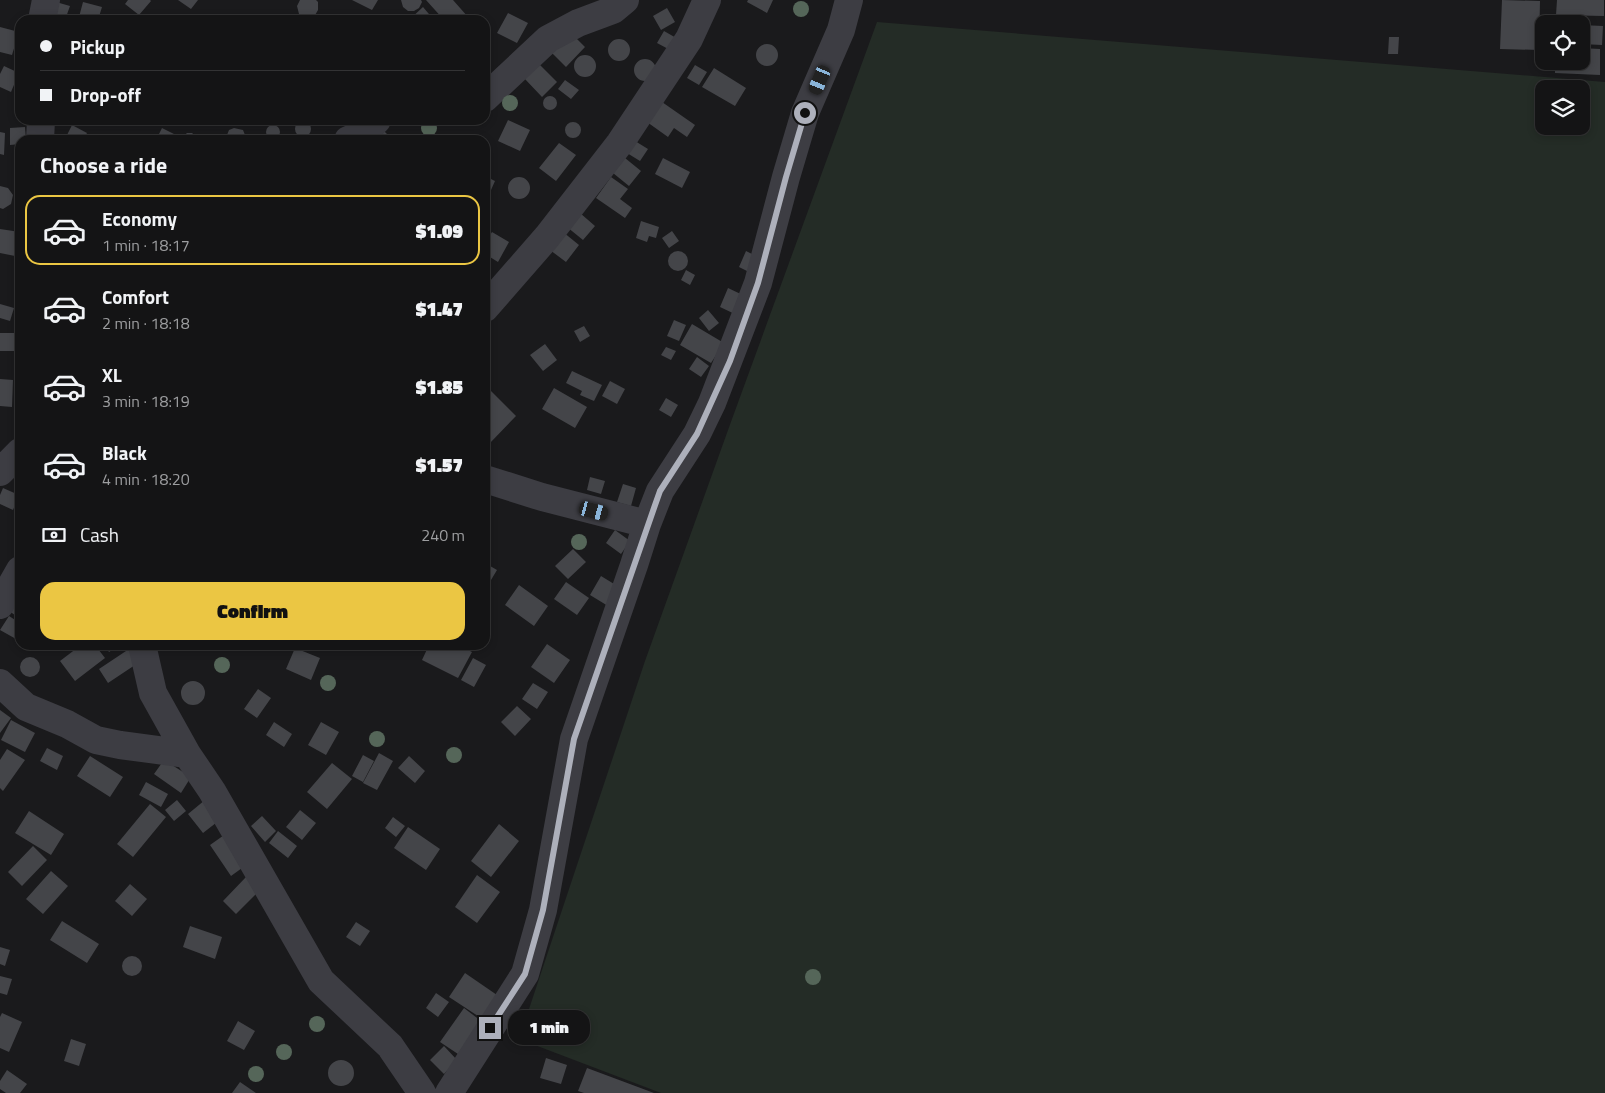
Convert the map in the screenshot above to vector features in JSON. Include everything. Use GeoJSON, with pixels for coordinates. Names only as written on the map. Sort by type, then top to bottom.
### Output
{"type":"FeatureCollection","features":[{"type":"Feature","properties":{"kind":"street"},"geometry":{"type":"LineString","coordinates":[[43,15],[46,0]]}},
{"type":"Feature","properties":{"kind":"street"},"geometry":{"type":"LineString","coordinates":[[490,93],[548,39],[578,23],[613,10],[625,0]]}},
{"type":"Feature","properties":{"kind":"street"},"geometry":{"type":"LineString","coordinates":[[490,302],[547,236],[620,143],[689,39],[707,0]]}},
{"type":"Feature","properties":{"kind":"street"},"geometry":{"type":"LineString","coordinates":[[449,1093],[525,974],[543,910],[574,739],[660,491],[697,434],[730,361],[758,283],[805,113],[841,30],[848,0]]}},
{"type":"Feature","properties":{"kind":"street"},"geometry":{"type":"LineString","coordinates":[[358,135],[372,125]]}},
{"type":"Feature","properties":{"kind":"street"},"geometry":{"type":"LineString","coordinates":[[0,472],[15,457]]}},
{"type":"Feature","properties":{"kind":"street"},"geometry":{"type":"LineString","coordinates":[[490,481],[542,497],[647,524]]}},
{"type":"Feature","properties":{"kind":"street"},"geometry":{"type":"LineString","coordinates":[[0,605],[15,579]]}},
{"type":"Feature","properties":{"kind":"street"},"geometry":{"type":"LineString","coordinates":[[143,650],[153,693],[212,791],[321,981],[390,1046],[422,1093]]}},
{"type":"Feature","properties":{"kind":"street"},"geometry":{"type":"LineString","coordinates":[[0,683],[26,707],[67,724],[96,740],[188,754]]}},
{"type":"Feature","properties":{"kind":"shaded area"},"geometry":{"type":"Polygon","coordinates":[[[877,22],[1581,80],[1535,80],[1535,135],[1590,135],[1590,81],[1605,82],[1605,1093],[661,1093],[519,1039],[645,661],[877,22]]]}},
{"type":"Feature","properties":{"kind":"building"},"geometry":{"type":"Polygon","coordinates":[[[128,0],[151,1],[139,15],[125,4],[128,0]]]}},
{"type":"Feature","properties":{"kind":"building"},"geometry":{"type":"Polygon","coordinates":[[[178,0],[198,0],[191,9],[178,0]]]}},
{"type":"Feature","properties":{"kind":"building"},"geometry":{"type":"Polygon","coordinates":[[[300,0],[316,0],[318,2],[318,10],[315,15],[301,15],[297,6],[300,0]]]}},
{"type":"Feature","properties":{"kind":"building"},"geometry":{"type":"Polygon","coordinates":[[[352,0],[378,0],[372,10],[352,0]]]}},
{"type":"Feature","properties":{"kind":"building"},"geometry":{"type":"Polygon","coordinates":[[[401,0],[421,0],[422,2],[419,8],[414,11],[408,11],[403,7],[401,0]]]}},
{"type":"Feature","properties":{"kind":"building"},"geometry":{"type":"Polygon","coordinates":[[[426,0],[453,0],[466,15],[440,15],[426,0]]]}},
{"type":"Feature","properties":{"kind":"building"},"geometry":{"type":"Polygon","coordinates":[[[748,0],[773,0],[767,13],[747,2],[748,0]]]}},
{"type":"Feature","properties":{"kind":"building"},"geometry":{"type":"Polygon","coordinates":[[[1502,0],[1540,1],[1540,15],[1535,15],[1535,50],[1500,49],[1502,0]]]}},
{"type":"Feature","properties":{"kind":"building"},"geometry":{"type":"Polygon","coordinates":[[[1557,0],[1604,0],[1604,16],[1556,15],[1557,0]]]}},
{"type":"Feature","properties":{"kind":"building"},"geometry":{"type":"Polygon","coordinates":[[[56,2],[70,6],[67,15],[52,15],[56,2]]]}},
{"type":"Feature","properties":{"kind":"building"},"geometry":{"type":"Polygon","coordinates":[[[83,2],[102,7],[100,15],[80,15],[83,2]]]}},
{"type":"Feature","properties":{"kind":"building"},"geometry":{"type":"Polygon","coordinates":[[[423,7],[430,15],[414,15],[423,7]]]}},
{"type":"Feature","properties":{"kind":"building"},"geometry":{"type":"Polygon","coordinates":[[[667,8],[675,22],[661,30],[653,16],[667,8]]]}},
{"type":"Feature","properties":{"kind":"building"},"geometry":{"type":"Polygon","coordinates":[[[508,13],[528,23],[517,43],[497,33],[508,13]]]}},
{"type":"Feature","properties":{"kind":"building"},"geometry":{"type":"Polygon","coordinates":[[[1590,25],[1603,26],[1602,45],[1590,44],[1590,25]]]}},
{"type":"Feature","properties":{"kind":"building"},"geometry":{"type":"Polygon","coordinates":[[[0,27],[15,31],[15,45],[12,55],[0,52],[0,27]]]}},
{"type":"Feature","properties":{"kind":"building"},"geometry":{"type":"Polygon","coordinates":[[[664,31],[678,39],[672,51],[657,43],[664,31]]]}},
{"type":"Feature","properties":{"kind":"building"},"geometry":{"type":"Polygon","coordinates":[[[574,36],[585,47],[566,67],[551,52],[574,36]]]}},
{"type":"Feature","properties":{"kind":"building"},"geometry":{"type":"Polygon","coordinates":[[[1389,37],[1399,37],[1398,54],[1388,54],[1389,37]]]}},
{"type":"Feature","properties":{"kind":"building"},"geometry":{"type":"Polygon","coordinates":[[[619,39],[627,42],[630,50],[627,58],[619,61],[611,58],[608,50],[611,42],[619,39]]]}},
{"type":"Feature","properties":{"kind":"building"},"geometry":{"type":"Polygon","coordinates":[[[767,44],[775,47],[778,55],[775,63],[767,66],[759,63],[756,55],[759,47],[767,44]]]}},
{"type":"Feature","properties":{"kind":"building"},"geometry":{"type":"Polygon","coordinates":[[[1590,48],[1600,49],[1600,75],[1555,73],[1555,70],[1590,70],[1590,48]]]}},
{"type":"Feature","properties":{"kind":"building"},"geometry":{"type":"Polygon","coordinates":[[[585,55],[593,58],[596,66],[593,74],[585,77],[577,74],[574,66],[577,58],[585,55]]]}},
{"type":"Feature","properties":{"kind":"building"},"geometry":{"type":"Polygon","coordinates":[[[645,59],[653,62],[656,70],[653,78],[645,81],[637,78],[634,70],[637,62],[645,59]]]}},
{"type":"Feature","properties":{"kind":"building"},"geometry":{"type":"Polygon","coordinates":[[[539,64],[557,82],[542,97],[524,78],[539,64]]]}},
{"type":"Feature","properties":{"kind":"building"},"geometry":{"type":"Polygon","coordinates":[[[695,65],[707,72],[699,85],[687,78],[695,65]]]}},
{"type":"Feature","properties":{"kind":"building"},"geometry":{"type":"Polygon","coordinates":[[[4,66],[15,71],[15,82],[11,92],[0,87],[0,74],[4,66]]]}},
{"type":"Feature","properties":{"kind":"building"},"geometry":{"type":"Polygon","coordinates":[[[714,68],[746,88],[735,106],[702,87],[714,68]]]}},
{"type":"Feature","properties":{"kind":"building"},"geometry":{"type":"Polygon","coordinates":[[[565,80],[579,90],[571,99],[558,89],[565,80]]]}},
{"type":"Feature","properties":{"kind":"building"},"geometry":{"type":"Polygon","coordinates":[[[550,96],[555,98],[557,103],[555,108],[550,110],[545,108],[543,103],[545,98],[550,96]]]}},
{"type":"Feature","properties":{"kind":"building"},"geometry":{"type":"Polygon","coordinates":[[[662,102],[695,125],[687,137],[674,128],[668,137],[647,122],[662,102]]]}},
{"type":"Feature","properties":{"kind":"building"},"geometry":{"type":"Polygon","coordinates":[[[508,120],[530,130],[520,151],[498,141],[508,120]]]}},
{"type":"Feature","properties":{"kind":"building"},"geometry":{"type":"Polygon","coordinates":[[[573,122],[579,124],[581,130],[579,136],[573,138],[567,136],[565,130],[567,124],[573,122]]]}},
{"type":"Feature","properties":{"kind":"building"},"geometry":{"type":"Polygon","coordinates":[[[72,125],[87,133],[86,135],[67,135],[72,125]]]}},
{"type":"Feature","properties":{"kind":"building"},"geometry":{"type":"Polygon","coordinates":[[[270,125],[276,125],[280,129],[280,135],[266,135],[266,129],[270,125]]]}},
{"type":"Feature","properties":{"kind":"building"},"geometry":{"type":"Polygon","coordinates":[[[296,125],[310,126],[309,135],[297,135],[295,129],[296,125]]]}},
{"type":"Feature","properties":{"kind":"building"},"geometry":{"type":"Polygon","coordinates":[[[25,127],[26,135],[15,135],[15,144],[10,145],[10,128],[25,127]]]}},
{"type":"Feature","properties":{"kind":"building"},"geometry":{"type":"Polygon","coordinates":[[[162,128],[176,135],[158,135],[162,128]]]}},
{"type":"Feature","properties":{"kind":"building"},"geometry":{"type":"Polygon","coordinates":[[[234,128],[243,130],[245,135],[227,135],[229,130],[234,128]]]}},
{"type":"Feature","properties":{"kind":"building"},"geometry":{"type":"Polygon","coordinates":[[[381,128],[388,135],[375,135],[381,128]]]}},
{"type":"Feature","properties":{"kind":"building"},"geometry":{"type":"Polygon","coordinates":[[[0,132],[5,133],[4,155],[0,154],[0,132]]]}},
{"type":"Feature","properties":{"kind":"building"},"geometry":{"type":"Polygon","coordinates":[[[635,141],[648,149],[640,161],[627,153],[635,141]]]}},
{"type":"Feature","properties":{"kind":"building"},"geometry":{"type":"Polygon","coordinates":[[[559,143],[576,155],[556,181],[539,168],[559,143]]]}},
{"type":"Feature","properties":{"kind":"building"},"geometry":{"type":"Polygon","coordinates":[[[625,158],[641,171],[629,186],[613,173],[625,158]]]}},
{"type":"Feature","properties":{"kind":"building"},"geometry":{"type":"Polygon","coordinates":[[[663,158],[690,172],[682,188],[655,174],[663,158]]]}},
{"type":"Feature","properties":{"kind":"building"},"geometry":{"type":"Polygon","coordinates":[[[519,177],[527,180],[530,188],[527,196],[519,199],[511,196],[508,188],[511,180],[519,177]]]}},
{"type":"Feature","properties":{"kind":"building"},"geometry":{"type":"Polygon","coordinates":[[[611,177],[628,189],[620,199],[632,208],[625,218],[596,198],[611,177]]]}},
{"type":"Feature","properties":{"kind":"building"},"geometry":{"type":"Polygon","coordinates":[[[490,178],[495,181],[490,192],[490,178]]]}},
{"type":"Feature","properties":{"kind":"building"},"geometry":{"type":"Polygon","coordinates":[[[0,186],[8,188],[13,195],[11,204],[3,209],[0,208],[0,186]]]}},
{"type":"Feature","properties":{"kind":"building"},"geometry":{"type":"Polygon","coordinates":[[[580,213],[595,226],[583,240],[567,227],[580,213]]]}},
{"type":"Feature","properties":{"kind":"building"},"geometry":{"type":"Polygon","coordinates":[[[641,221],[659,227],[656,238],[649,236],[647,242],[636,238],[641,221]]]}},
{"type":"Feature","properties":{"kind":"building"},"geometry":{"type":"Polygon","coordinates":[[[0,229],[15,231],[15,256],[0,253],[0,229]]]}},
{"type":"Feature","properties":{"kind":"building"},"geometry":{"type":"Polygon","coordinates":[[[672,231],[679,241],[669,248],[662,238],[672,231]]]}},
{"type":"Feature","properties":{"kind":"building"},"geometry":{"type":"Polygon","coordinates":[[[492,232],[509,242],[498,262],[490,257],[490,235],[492,232]]]}},
{"type":"Feature","properties":{"kind":"building"},"geometry":{"type":"Polygon","coordinates":[[[563,232],[579,245],[566,262],[550,250],[563,232]]]}},
{"type":"Feature","properties":{"kind":"building"},"geometry":{"type":"Polygon","coordinates":[[[678,251],[685,254],[688,261],[685,268],[678,271],[671,268],[668,261],[671,254],[678,251]]]}},
{"type":"Feature","properties":{"kind":"building"},"geometry":{"type":"Polygon","coordinates":[[[746,251],[760,258],[753,274],[739,267],[746,251]]]}},
{"type":"Feature","properties":{"kind":"building"},"geometry":{"type":"Polygon","coordinates":[[[686,270],[695,275],[690,285],[681,280],[686,270]]]}},
{"type":"Feature","properties":{"kind":"building"},"geometry":{"type":"Polygon","coordinates":[[[728,288],[747,297],[739,316],[720,307],[728,288]]]}},
{"type":"Feature","properties":{"kind":"building"},"geometry":{"type":"Polygon","coordinates":[[[0,304],[14,308],[10,321],[0,318],[0,304]]]}},
{"type":"Feature","properties":{"kind":"building"},"geometry":{"type":"Polygon","coordinates":[[[708,310],[719,323],[709,331],[699,318],[708,310]]]}},
{"type":"Feature","properties":{"kind":"building"},"geometry":{"type":"Polygon","coordinates":[[[674,320],[686,325],[679,341],[667,336],[674,320]]]}},
{"type":"Feature","properties":{"kind":"building"},"geometry":{"type":"Polygon","coordinates":[[[692,324],[724,343],[711,363],[680,345],[692,324]]]}},
{"type":"Feature","properties":{"kind":"building"},"geometry":{"type":"Polygon","coordinates":[[[584,326],[590,336],[580,342],[574,331],[584,326]]]}},
{"type":"Feature","properties":{"kind":"building"},"geometry":{"type":"Polygon","coordinates":[[[0,333],[15,333],[15,351],[0,351],[0,333]]]}},
{"type":"Feature","properties":{"kind":"building"},"geometry":{"type":"Polygon","coordinates":[[[545,344],[557,360],[543,371],[530,355],[545,344]]]}},
{"type":"Feature","properties":{"kind":"building"},"geometry":{"type":"Polygon","coordinates":[[[666,347],[676,351],[671,360],[661,355],[666,347]]]}},
{"type":"Feature","properties":{"kind":"building"},"geometry":{"type":"Polygon","coordinates":[[[697,357],[709,366],[701,377],[689,369],[697,357]]]}},
{"type":"Feature","properties":{"kind":"building"},"geometry":{"type":"Polygon","coordinates":[[[572,371],[602,385],[594,401],[580,395],[582,391],[566,383],[572,371]]]}},
{"type":"Feature","properties":{"kind":"building"},"geometry":{"type":"Polygon","coordinates":[[[0,379],[13,380],[12,407],[0,406],[0,379]]]}},
{"type":"Feature","properties":{"kind":"building"},"geometry":{"type":"Polygon","coordinates":[[[610,381],[625,389],[617,404],[602,396],[610,381]]]}},
{"type":"Feature","properties":{"kind":"building"},"geometry":{"type":"Polygon","coordinates":[[[554,388],[587,407],[575,428],[542,409],[554,388]]]}},
{"type":"Feature","properties":{"kind":"building"},"geometry":{"type":"Polygon","coordinates":[[[490,390],[516,416],[490,443],[490,390]]]}},
{"type":"Feature","properties":{"kind":"building"},"geometry":{"type":"Polygon","coordinates":[[[666,398],[678,405],[671,417],[659,410],[666,398]]]}},
{"type":"Feature","properties":{"kind":"building"},"geometry":{"type":"Polygon","coordinates":[[[590,477],[605,481],[601,494],[587,490],[590,477]]]}},
{"type":"Feature","properties":{"kind":"building"},"geometry":{"type":"Polygon","coordinates":[[[623,484],[636,488],[631,506],[617,502],[623,484]]]}},
{"type":"Feature","properties":{"kind":"building"},"geometry":{"type":"Polygon","coordinates":[[[3,488],[15,493],[13,510],[0,504],[0,495],[3,488]]]}},
{"type":"Feature","properties":{"kind":"building"},"geometry":{"type":"Polygon","coordinates":[[[615,530],[630,541],[621,554],[606,543],[615,530]]]}},
{"type":"Feature","properties":{"kind":"building"},"geometry":{"type":"Polygon","coordinates":[[[573,549],[586,562],[568,579],[555,566],[573,549]]]}},
{"type":"Feature","properties":{"kind":"building"},"geometry":{"type":"Polygon","coordinates":[[[490,566],[497,570],[490,582],[490,566]]]}},
{"type":"Feature","properties":{"kind":"building"},"geometry":{"type":"Polygon","coordinates":[[[601,576],[619,587],[608,606],[590,595],[601,576]]]}},
{"type":"Feature","properties":{"kind":"building"},"geometry":{"type":"Polygon","coordinates":[[[566,582],[589,598],[577,615],[554,599],[566,582]]]}},
{"type":"Feature","properties":{"kind":"building"},"geometry":{"type":"Polygon","coordinates":[[[519,585],[548,606],[534,626],[505,605],[519,585]]]}},
{"type":"Feature","properties":{"kind":"building"},"geometry":{"type":"Polygon","coordinates":[[[15,602],[15,615],[8,610],[15,602]]]}},
{"type":"Feature","properties":{"kind":"building"},"geometry":{"type":"Polygon","coordinates":[[[9,616],[15,620],[15,638],[0,630],[9,616]]]}},
{"type":"Feature","properties":{"kind":"building"},"geometry":{"type":"Polygon","coordinates":[[[547,644],[570,660],[554,683],[531,667],[547,644]]]}},
{"type":"Feature","properties":{"kind":"building"},"geometry":{"type":"Polygon","coordinates":[[[74,650],[99,650],[105,658],[75,681],[60,661],[74,650]]]}},
{"type":"Feature","properties":{"kind":"building"},"geometry":{"type":"Polygon","coordinates":[[[128,650],[134,650],[141,661],[108,683],[99,669],[128,650]]]}},
{"type":"Feature","properties":{"kind":"building"},"geometry":{"type":"Polygon","coordinates":[[[294,650],[300,650],[320,658],[311,680],[286,669],[294,650]]]}},
{"type":"Feature","properties":{"kind":"building"},"geometry":{"type":"Polygon","coordinates":[[[427,650],[468,650],[472,652],[458,678],[422,660],[427,650]]]}},
{"type":"Feature","properties":{"kind":"building"},"geometry":{"type":"Polygon","coordinates":[[[30,657],[37,660],[40,667],[37,674],[30,677],[23,674],[20,667],[23,660],[30,657]]]}},
{"type":"Feature","properties":{"kind":"building"},"geometry":{"type":"Polygon","coordinates":[[[473,658],[486,665],[474,687],[461,680],[473,658]]]}},
{"type":"Feature","properties":{"kind":"building"},"geometry":{"type":"Polygon","coordinates":[[[193,681],[202,684],[205,693],[202,702],[193,705],[184,702],[181,693],[184,684],[193,681]]]}},
{"type":"Feature","properties":{"kind":"building"},"geometry":{"type":"Polygon","coordinates":[[[533,683],[548,692],[537,709],[522,699],[533,683]]]}},
{"type":"Feature","properties":{"kind":"building"},"geometry":{"type":"Polygon","coordinates":[[[258,689],[271,698],[257,718],[244,709],[258,689]]]}},
{"type":"Feature","properties":{"kind":"building"},"geometry":{"type":"Polygon","coordinates":[[[517,706],[531,719],[515,736],[501,722],[517,706]]]}},
{"type":"Feature","properties":{"kind":"building"},"geometry":{"type":"Polygon","coordinates":[[[0,710],[11,718],[0,733],[0,710]]]}},
{"type":"Feature","properties":{"kind":"building"},"geometry":{"type":"Polygon","coordinates":[[[11,720],[35,733],[25,752],[1,740],[11,720]]]}},
{"type":"Feature","properties":{"kind":"building"},"geometry":{"type":"Polygon","coordinates":[[[274,722],[292,734],[284,747],[266,735],[274,722]]]}},
{"type":"Feature","properties":{"kind":"building"},"geometry":{"type":"Polygon","coordinates":[[[321,722],[339,732],[326,755],[308,745],[321,722]]]}},
{"type":"Feature","properties":{"kind":"building"},"geometry":{"type":"Polygon","coordinates":[[[47,748],[63,756],[57,770],[40,761],[47,748]]]}},
{"type":"Feature","properties":{"kind":"building"},"geometry":{"type":"Polygon","coordinates":[[[7,749],[25,760],[3,791],[0,788],[0,760],[7,749]]]}},
{"type":"Feature","properties":{"kind":"building"},"geometry":{"type":"Polygon","coordinates":[[[379,753],[393,761],[377,790],[363,783],[379,753]]]}},
{"type":"Feature","properties":{"kind":"building"},"geometry":{"type":"Polygon","coordinates":[[[363,755],[374,761],[363,782],[352,776],[363,755]]]}},
{"type":"Feature","properties":{"kind":"building"},"geometry":{"type":"Polygon","coordinates":[[[90,756],[123,777],[110,797],[77,776],[90,756]]]}},
{"type":"Feature","properties":{"kind":"building"},"geometry":{"type":"Polygon","coordinates":[[[409,756],[425,771],[415,783],[398,768],[409,756]]]}},
{"type":"Feature","properties":{"kind":"building"},"geometry":{"type":"Polygon","coordinates":[[[164,760],[191,777],[181,793],[154,774],[164,760]]]}},
{"type":"Feature","properties":{"kind":"building"},"geometry":{"type":"Polygon","coordinates":[[[332,763],[352,779],[327,809],[307,792],[332,763]]]}},
{"type":"Feature","properties":{"kind":"building"},"geometry":{"type":"Polygon","coordinates":[[[146,782],[168,794],[161,807],[139,795],[146,782]]]}},
{"type":"Feature","properties":{"kind":"building"},"geometry":{"type":"Polygon","coordinates":[[[177,800],[186,811],[174,821],[165,810],[177,800]]]}},
{"type":"Feature","properties":{"kind":"building"},"geometry":{"type":"Polygon","coordinates":[[[205,800],[221,819],[203,833],[188,814],[205,800]]]}},
{"type":"Feature","properties":{"kind":"building"},"geometry":{"type":"Polygon","coordinates":[[[150,804],[166,817],[133,857],[117,844],[150,804]]]}},
{"type":"Feature","properties":{"kind":"building"},"geometry":{"type":"Polygon","coordinates":[[[300,810],[316,823],[302,840],[286,827],[300,810]]]}},
{"type":"Feature","properties":{"kind":"building"},"geometry":{"type":"Polygon","coordinates":[[[29,811],[64,834],[51,855],[15,833],[29,811]]]}},
{"type":"Feature","properties":{"kind":"building"},"geometry":{"type":"Polygon","coordinates":[[[262,816],[276,831],[265,842],[251,826],[262,816]]]}},
{"type":"Feature","properties":{"kind":"building"},"geometry":{"type":"Polygon","coordinates":[[[393,817],[405,826],[396,837],[385,828],[393,817]]]}},
{"type":"Feature","properties":{"kind":"building"},"geometry":{"type":"Polygon","coordinates":[[[499,824],[519,841],[491,877],[471,861],[499,824]]]}},
{"type":"Feature","properties":{"kind":"building"},"geometry":{"type":"Polygon","coordinates":[[[408,827],[440,849],[426,870],[394,848],[408,827]]]}},
{"type":"Feature","properties":{"kind":"building"},"geometry":{"type":"Polygon","coordinates":[[[278,831],[297,846],[288,858],[269,843],[278,831]]]}},
{"type":"Feature","properties":{"kind":"building"},"geometry":{"type":"Polygon","coordinates":[[[227,833],[249,863],[231,876],[210,845],[227,833]]]}},
{"type":"Feature","properties":{"kind":"building"},"geometry":{"type":"Polygon","coordinates":[[[33,846],[47,860],[22,886],[8,872],[33,846]]]}},
{"type":"Feature","properties":{"kind":"building"},"geometry":{"type":"Polygon","coordinates":[[[51,871],[68,886],[43,914],[26,899],[51,871]]]}},
{"type":"Feature","properties":{"kind":"building"},"geometry":{"type":"Polygon","coordinates":[[[477,875],[500,892],[477,923],[455,907],[477,875]]]}},
{"type":"Feature","properties":{"kind":"building"},"geometry":{"type":"Polygon","coordinates":[[[246,877],[259,891],[236,914],[223,901],[246,877]]]}},
{"type":"Feature","properties":{"kind":"building"},"geometry":{"type":"Polygon","coordinates":[[[130,884],[147,899],[132,916],[115,901],[130,884]]]}},
{"type":"Feature","properties":{"kind":"building"},"geometry":{"type":"Polygon","coordinates":[[[62,921],[99,944],[87,963],[50,940],[62,921]]]}},
{"type":"Feature","properties":{"kind":"building"},"geometry":{"type":"Polygon","coordinates":[[[356,922],[370,931],[360,946],[346,937],[356,922]]]}},
{"type":"Feature","properties":{"kind":"building"},"geometry":{"type":"Polygon","coordinates":[[[190,926],[222,937],[215,959],[183,947],[190,926]]]}},
{"type":"Feature","properties":{"kind":"building"},"geometry":{"type":"Polygon","coordinates":[[[0,947],[10,950],[5,966],[0,964],[0,947]]]}},
{"type":"Feature","properties":{"kind":"building"},"geometry":{"type":"Polygon","coordinates":[[[132,956],[139,959],[142,966],[139,973],[132,976],[125,973],[122,966],[125,959],[132,956]]]}},
{"type":"Feature","properties":{"kind":"building"},"geometry":{"type":"Polygon","coordinates":[[[465,973],[497,995],[481,1018],[449,997],[465,973]]]}},
{"type":"Feature","properties":{"kind":"building"},"geometry":{"type":"Polygon","coordinates":[[[0,976],[12,979],[7,995],[0,993],[0,976]]]}},
{"type":"Feature","properties":{"kind":"building"},"geometry":{"type":"Polygon","coordinates":[[[436,993],[449,1002],[438,1017],[426,1008],[436,993]]]}},
{"type":"Feature","properties":{"kind":"building"},"geometry":{"type":"Polygon","coordinates":[[[464,1008],[481,1021],[458,1054],[440,1042],[464,1008]]]}},
{"type":"Feature","properties":{"kind":"building"},"geometry":{"type":"Polygon","coordinates":[[[2,1013],[22,1022],[9,1052],[0,1048],[0,1017],[2,1013]]]}},
{"type":"Feature","properties":{"kind":"building"},"geometry":{"type":"Polygon","coordinates":[[[238,1021],[255,1031],[244,1050],[227,1041],[238,1021]]]}},
{"type":"Feature","properties":{"kind":"building"},"geometry":{"type":"Polygon","coordinates":[[[71,1039],[86,1044],[79,1066],[64,1061],[71,1039]]]}},
{"type":"Feature","properties":{"kind":"building"},"geometry":{"type":"Polygon","coordinates":[[[444,1046],[457,1060],[444,1074],[430,1060],[444,1046]]]}},
{"type":"Feature","properties":{"kind":"building"},"geometry":{"type":"Polygon","coordinates":[[[546,1058],[567,1065],[561,1084],[540,1078],[546,1058]]]}},
{"type":"Feature","properties":{"kind":"building"},"geometry":{"type":"Polygon","coordinates":[[[341,1060],[350,1064],[354,1073],[350,1082],[341,1086],[332,1082],[328,1073],[332,1064],[341,1060]]]}},
{"type":"Feature","properties":{"kind":"building"},"geometry":{"type":"Polygon","coordinates":[[[587,1068],[654,1093],[584,1093],[578,1091],[587,1068]]]}},
{"type":"Feature","properties":{"kind":"building"},"geometry":{"type":"Polygon","coordinates":[[[7,1070],[27,1084],[20,1093],[6,1093],[0,1089],[0,1081],[7,1070]]]}},
{"type":"Feature","properties":{"kind":"building"},"geometry":{"type":"Polygon","coordinates":[[[240,1082],[256,1093],[232,1093],[240,1082]]]}},
{"type":"Feature","properties":{"kind":"route"},"geometry":{"type":"LineString","coordinates":[[490,1028],[525,974],[543,910],[574,739],[647,524],[660,491],[697,434],[730,361],[758,283],[805,113]]}}]}
